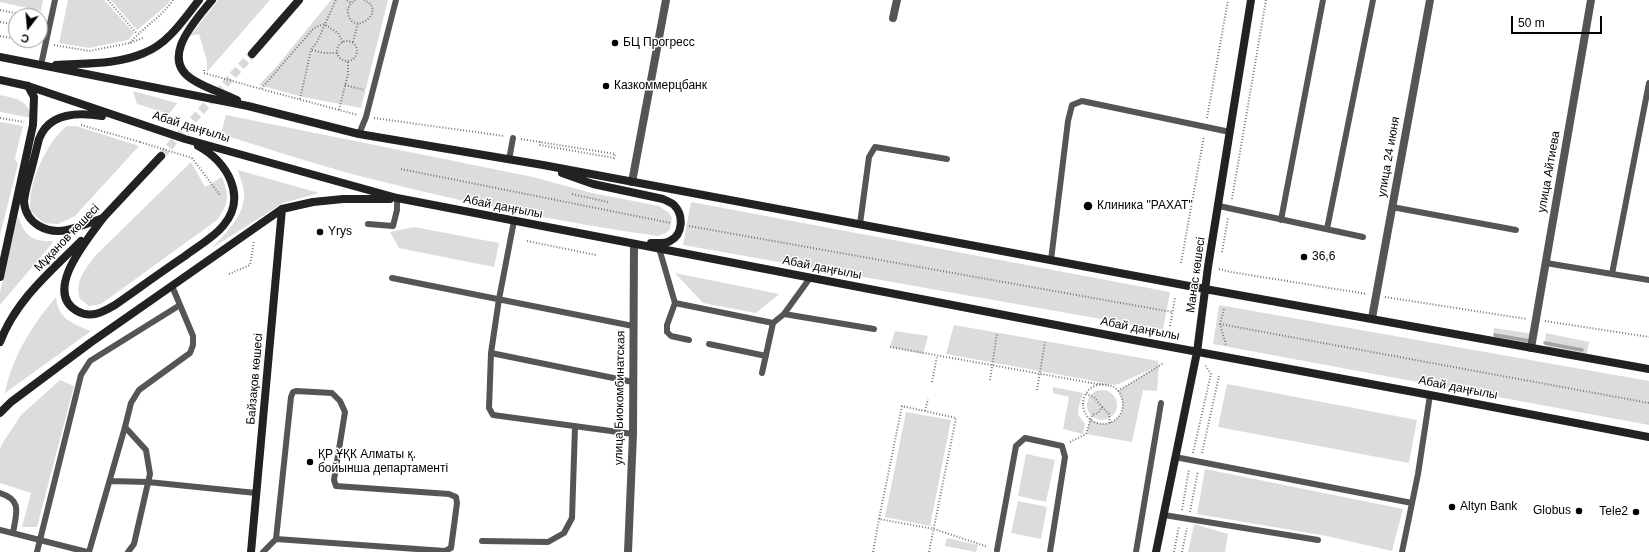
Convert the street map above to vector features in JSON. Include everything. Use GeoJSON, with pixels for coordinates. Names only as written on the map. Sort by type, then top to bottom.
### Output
{"type":"FeatureCollection","features":[{"type":"Feature","properties":{"kind":"main road"},"geometry":{"type":"LineString","coordinates":[[44,66],[119,60],[145,53],[161,43],[176,29],[199,0]]}},
{"type":"Feature","properties":{"kind":"main road"},"geometry":{"type":"LineString","coordinates":[[212,0],[186,32],[179,51],[179,63],[184,73],[195,81],[248,106]]}},
{"type":"Feature","properties":{"kind":"main road"},"geometry":{"type":"LineString","coordinates":[[252,54],[299,0]]}},
{"type":"Feature","properties":{"kind":"main road","name":"Манас көшесі"},"geometry":{"type":"LineString","coordinates":[[1156,552],[1197,352],[1205,289],[1251,0]]}},
{"type":"Feature","properties":{"kind":"main road"},"geometry":{"type":"LineString","coordinates":[[0,57],[248,106],[360,134],[543,165],[1205,289],[1372,318],[1649,370]]}},
{"type":"Feature","properties":{"kind":"main road","name":"Абай даңғылы"},"geometry":{"type":"LineString","coordinates":[[0,80],[28,86],[185,139],[397,198],[1197,352],[1649,437]]}},
{"type":"Feature","properties":{"kind":"main road"},"geometry":{"type":"LineString","coordinates":[[0,277],[33,125],[34,97],[28,86]]}},
{"type":"Feature","properties":{"kind":"main road"},"geometry":{"type":"LineString","coordinates":[[103,218],[68,230],[58,231],[46,229],[40,227],[29,218],[24,208],[24,196],[39,139],[51,122],[66,114],[94,115],[127,120]]}},
{"type":"Feature","properties":{"kind":"main road"},"geometry":{"type":"LineString","coordinates":[[103,218],[76,254],[66,279],[64,290],[66,299],[77,311],[85,314],[93,315],[102,313],[115,305],[215,234],[230,216],[235,201],[231,178],[215,156],[185,139]]}},
{"type":"Feature","properties":{"kind":"main road","name":"Мұқанов көшесі"},"geometry":{"type":"LineString","coordinates":[[0,342],[5,329],[15,312],[26,298],[161,156]]}},
{"type":"Feature","properties":{"kind":"main road"},"geometry":{"type":"LineString","coordinates":[[543,165],[593,184],[663,199],[673,204],[680,214],[681,225],[676,237],[669,242],[634,244]]}},
{"type":"Feature","properties":{"kind":"main road"},"geometry":{"type":"LineString","coordinates":[[0,413],[12,402],[84,348],[282,209],[313,202],[343,199],[397,198]]}},
{"type":"Feature","properties":{"kind":"main road","name":"Байзақов көшесі"},"geometry":{"type":"LineString","coordinates":[[251,552],[282,209]]}},
{"type":"Feature","properties":{"kind":"street"},"geometry":{"type":"LineString","coordinates":[[632,182],[666,0]]}},
{"type":"Feature","properties":{"kind":"street"},"geometry":{"type":"LineString","coordinates":[[894,18],[897,0]]}},
{"type":"Feature","properties":{"kind":"street","name":"улица 24 июня"},"geometry":{"type":"LineString","coordinates":[[1372,318],[1430,0]]}},
{"type":"Feature","properties":{"kind":"street","name":"улица Айтиева"},"geometry":{"type":"LineString","coordinates":[[1531,348],[1591,0]]}},
{"type":"Feature","properties":{"kind":"street","name":"улица Биокомбинатская"},"geometry":{"type":"LineString","coordinates":[[628,552],[632,434],[634,244]]}},
{"type":"Feature","properties":{"kind":"lane"},"geometry":{"type":"LineString","coordinates":[[48,34],[55,0]]}},
{"type":"Feature","properties":{"kind":"lane"},"geometry":{"type":"LineString","coordinates":[[360,134],[366,117],[396,0]]}},
{"type":"Feature","properties":{"kind":"lane"},"geometry":{"type":"LineString","coordinates":[[1281,220],[1323,0]]}},
{"type":"Feature","properties":{"kind":"lane"},"geometry":{"type":"LineString","coordinates":[[1327,229],[1373,0]]}},
{"type":"Feature","properties":{"kind":"lane"},"geometry":{"type":"LineString","coordinates":[[44,66],[46,48]]}},
{"type":"Feature","properties":{"kind":"lane"},"geometry":{"type":"LineString","coordinates":[[1612,274],[1649,83]]}},
{"type":"Feature","properties":{"kind":"lane"},"geometry":{"type":"LineString","coordinates":[[1051,260],[1068,121],[1072,105],[1082,101],[1230,132]]}},
{"type":"Feature","properties":{"kind":"lane"},"geometry":{"type":"LineString","coordinates":[[509,160],[513,138]]}},
{"type":"Feature","properties":{"kind":"lane"},"geometry":{"type":"LineString","coordinates":[[860,224],[869,157],[875,147],[947,159]]}},
{"type":"Feature","properties":{"kind":"lane"},"geometry":{"type":"LineString","coordinates":[[368,224],[393,226],[397,210],[397,198]]}},
{"type":"Feature","properties":{"kind":"lane"},"geometry":{"type":"LineString","coordinates":[[1218,206],[1363,237]]}},
{"type":"Feature","properties":{"kind":"lane"},"geometry":{"type":"LineString","coordinates":[[1392,207],[1516,230]]}},
{"type":"Feature","properties":{"kind":"lane"},"geometry":{"type":"LineString","coordinates":[[514,221],[498,299],[491,353],[489,408],[494,415],[632,434]]}},
{"type":"Feature","properties":{"kind":"lane"},"geometry":{"type":"LineString","coordinates":[[659,248],[675,303],[667,325],[667,332],[671,336],[688,340]]}},
{"type":"Feature","properties":{"kind":"lane"},"geometry":{"type":"LineString","coordinates":[[1546,263],[1649,280]]}},
{"type":"Feature","properties":{"kind":"lane"},"geometry":{"type":"LineString","coordinates":[[392,278],[633,326]]}},
{"type":"Feature","properties":{"kind":"lane"},"geometry":{"type":"LineString","coordinates":[[762,373],[773,322],[784,314],[810,278]]}},
{"type":"Feature","properties":{"kind":"lane"},"geometry":{"type":"LineString","coordinates":[[0,530],[88,552],[110,481],[131,403],[139,390],[190,352],[193,345],[193,336],[172,286]]}},
{"type":"Feature","properties":{"kind":"lane"},"geometry":{"type":"LineString","coordinates":[[675,303],[773,322]]}},
{"type":"Feature","properties":{"kind":"lane"},"geometry":{"type":"LineString","coordinates":[[37,552],[81,375],[90,361],[180,305]]}},
{"type":"Feature","properties":{"kind":"lane"},"geometry":{"type":"LineString","coordinates":[[784,314],[874,329]]}},
{"type":"Feature","properties":{"kind":"lane"},"geometry":{"type":"LineString","coordinates":[[710,344],[766,356]]}},
{"type":"Feature","properties":{"kind":"lane"},"geometry":{"type":"LineString","coordinates":[[491,353],[633,382]]}},
{"type":"Feature","properties":{"kind":"lane"},"geometry":{"type":"LineString","coordinates":[[263,552],[276,539],[291,397],[293,392],[296,391],[332,393],[340,401],[345,412],[334,480],[336,486],[449,494],[456,497],[457,503],[451,548],[445,551],[276,539]]}},
{"type":"Feature","properties":{"kind":"lane"},"geometry":{"type":"LineString","coordinates":[[1402,552],[1418,474],[1430,395]]}},
{"type":"Feature","properties":{"kind":"lane"},"geometry":{"type":"LineString","coordinates":[[1136,552],[1161,404]]}},
{"type":"Feature","properties":{"kind":"lane"},"geometry":{"type":"LineString","coordinates":[[125,427],[146,450],[150,474],[134,544],[128,552]]}},
{"type":"Feature","properties":{"kind":"lane"},"geometry":{"type":"LineString","coordinates":[[482,541],[548,542],[564,533],[572,518],[575,427]]}},
{"type":"Feature","properties":{"kind":"lane"},"geometry":{"type":"LineString","coordinates":[[1005,552],[997,551],[1016,446],[1025,438],[1062,446],[1065,457],[1050,552]]}},
{"type":"Feature","properties":{"kind":"lane"},"geometry":{"type":"LineString","coordinates":[[1175,457],[1412,503]]}},
{"type":"Feature","properties":{"kind":"lane"},"geometry":{"type":"LineString","coordinates":[[110,481],[148,482],[256,493]]}},
{"type":"Feature","properties":{"kind":"lane"},"geometry":{"type":"LineString","coordinates":[[0,493],[12,498],[17,506],[13,533]]}},
{"type":"Feature","properties":{"kind":"lane"},"geometry":{"type":"LineString","coordinates":[[1164,515],[1318,540]]}},
{"type":"Feature","properties":{"kind":"path"},"geometry":{"type":"LineString","coordinates":[[108,0],[137,34]]}},
{"type":"Feature","properties":{"kind":"path"},"geometry":{"type":"LineString","coordinates":[[130,43],[137,34],[168,7],[173,0]]}},
{"type":"Feature","properties":{"kind":"path"},"geometry":{"type":"LineString","coordinates":[[300,100],[312,50],[336,0]]}},
{"type":"Feature","properties":{"kind":"path"},"geometry":{"type":"LineString","coordinates":[[347,0],[351,3]]}},
{"type":"Feature","properties":{"kind":"path"},"geometry":{"type":"LineString","coordinates":[[355,0],[351,3],[348,13],[352,20],[358,23],[367,21],[371,15],[372,8],[366,0]]}},
{"type":"Feature","properties":{"kind":"path"},"geometry":{"type":"LineString","coordinates":[[1221,254],[1266,0]]}},
{"type":"Feature","properties":{"kind":"path"},"geometry":{"type":"LineString","coordinates":[[353,42],[358,23]]}},
{"type":"Feature","properties":{"kind":"path"},"geometry":{"type":"LineString","coordinates":[[324,24],[338,33],[343,42]]}},
{"type":"Feature","properties":{"kind":"path"},"geometry":{"type":"LineString","coordinates":[[261,89],[314,28],[324,24]]}},
{"type":"Feature","properties":{"kind":"path"},"geometry":{"type":"LineString","coordinates":[[48,44],[89,50],[130,43],[143,38]]}},
{"type":"Feature","properties":{"kind":"path"},"geometry":{"type":"LineString","coordinates":[[343,42],[353,42],[357,47],[357,53],[354,58],[348,60],[342,59],[338,53],[338,47],[343,42]]}},
{"type":"Feature","properties":{"kind":"path"},"geometry":{"type":"LineString","coordinates":[[312,50],[324,53],[338,53]]}},
{"type":"Feature","properties":{"kind":"path"},"geometry":{"type":"LineString","coordinates":[[339,110],[348,74],[348,60]]}},
{"type":"Feature","properties":{"kind":"path"},"geometry":{"type":"LineString","coordinates":[[204,70],[204,73],[366,117],[540,141],[615,154],[614,158],[540,145],[540,141]]}},
{"type":"Feature","properties":{"kind":"path"},"geometry":{"type":"LineString","coordinates":[[345,85],[372,92]]}},
{"type":"Feature","properties":{"kind":"path"},"geometry":{"type":"LineString","coordinates":[[0,118],[33,125]]}},
{"type":"Feature","properties":{"kind":"path"},"geometry":{"type":"LineString","coordinates":[[81,124],[192,158],[220,195]]}},
{"type":"Feature","properties":{"kind":"path"},"geometry":{"type":"LineString","coordinates":[[401,169],[681,225],[1172,312]]}},
{"type":"Feature","properties":{"kind":"path"},"geometry":{"type":"LineString","coordinates":[[572,194],[608,202]]}},
{"type":"Feature","properties":{"kind":"path"},"geometry":{"type":"LineString","coordinates":[[229,274],[250,265],[254,241]]}},
{"type":"Feature","properties":{"kind":"path"},"geometry":{"type":"LineString","coordinates":[[527,241],[596,256]]}},
{"type":"Feature","properties":{"kind":"path"},"geometry":{"type":"LineString","coordinates":[[1220,262],[1218,270],[1649,337]]}},
{"type":"Feature","properties":{"kind":"path"},"geometry":{"type":"LineString","coordinates":[[1170,326],[1175,298]]}},
{"type":"Feature","properties":{"kind":"path"},"geometry":{"type":"LineString","coordinates":[[1224,309],[1220,324],[1226,345]]}},
{"type":"Feature","properties":{"kind":"path"},"geometry":{"type":"LineString","coordinates":[[1220,324],[1649,403]]}},
{"type":"Feature","properties":{"kind":"path"},"geometry":{"type":"LineString","coordinates":[[990,380],[998,333]]}},
{"type":"Feature","properties":{"kind":"path"},"geometry":{"type":"LineString","coordinates":[[1037,390],[1045,342]]}},
{"type":"Feature","properties":{"kind":"path"},"geometry":{"type":"LineString","coordinates":[[890,347],[1110,386],[1122,397],[1122,410],[1119,416],[1110,423],[1102,424],[1090,419],[1084,407],[1086,394],[1096,386],[1110,386]]}},
{"type":"Feature","properties":{"kind":"path"},"geometry":{"type":"LineString","coordinates":[[932,382],[937,356]]}},
{"type":"Feature","properties":{"kind":"path"},"geometry":{"type":"LineString","coordinates":[[1118,392],[1164,363]]}},
{"type":"Feature","properties":{"kind":"path"},"geometry":{"type":"LineString","coordinates":[[1086,394],[1094,397],[1109,414],[1110,423]]}},
{"type":"Feature","properties":{"kind":"path"},"geometry":{"type":"LineString","coordinates":[[925,411],[928,399]]}},
{"type":"Feature","properties":{"kind":"path"},"geometry":{"type":"LineString","coordinates":[[873,552],[902,406],[956,418],[929,552]]}},
{"type":"Feature","properties":{"kind":"path"},"geometry":{"type":"LineString","coordinates":[[1062,446],[1086,434],[1092,415],[1098,413],[1102,407]]}},
{"type":"Feature","properties":{"kind":"path"},"geometry":{"type":"LineString","coordinates":[[879,519],[934,529],[997,551]]}},
{"type":"Feature","properties":{"kind":"shaded area"},"geometry":{"type":"Polygon","coordinates":[[[0,0],[43,0],[42,8],[27,8],[0,2],[0,0]]]}},
{"type":"Feature","properties":{"kind":"shaded area"},"geometry":{"type":"Polygon","coordinates":[[[68,0],[104,0],[134,33],[128,40],[89,48],[59,43],[68,0]]]}},
{"type":"Feature","properties":{"kind":"shaded area"},"geometry":{"type":"Polygon","coordinates":[[[111,0],[170,0],[167,5],[137,30],[111,0]]]}},
{"type":"Feature","properties":{"kind":"shaded area"},"geometry":{"type":"Polygon","coordinates":[[[218,0],[270,0],[207,72],[207,61],[199,34],[190,36],[218,0]]]}},
{"type":"Feature","properties":{"kind":"shaded area"},"geometry":{"type":"Polygon","coordinates":[[[331,0],[388,0],[361,108],[303,97],[259,85],[277,66],[331,0]]]}},
{"type":"Feature","properties":{"kind":"shaded area"},"geometry":{"type":"Polygon","coordinates":[[[133,91],[177,103],[169,114],[137,104],[133,91]]]}},
{"type":"Feature","properties":{"kind":"shaded area"},"geometry":{"type":"Polygon","coordinates":[[[0,95],[16,99],[24,103],[32,118],[0,112],[0,95]]]}},
{"type":"Feature","properties":{"kind":"shaded area"},"geometry":{"type":"Polygon","coordinates":[[[226,115],[533,177],[592,193],[659,206],[669,213],[672,218],[670,229],[666,233],[658,236],[589,225],[486,206],[363,177],[302,160],[221,134],[226,115]]]}},
{"type":"Feature","properties":{"kind":"shaded area"},"geometry":{"type":"Polygon","coordinates":[[[0,122],[23,126],[15,158],[18,164],[0,235],[0,122]]]}},
{"type":"Feature","properties":{"kind":"shaded area"},"geometry":{"type":"Polygon","coordinates":[[[67,126],[76,126],[139,146],[75,216],[58,224],[44,223],[31,212],[30,202],[32,190],[39,166],[45,154],[59,133],[67,126]]]}},
{"type":"Feature","properties":{"kind":"shaded area"},"geometry":{"type":"Polygon","coordinates":[[[191,162],[205,187],[222,177],[226,189],[227,199],[217,220],[101,304],[89,306],[80,299],[79,286],[82,275],[89,264],[97,254],[191,162]]]}},
{"type":"Feature","properties":{"kind":"shaded area"},"geometry":{"type":"Polygon","coordinates":[[[238,170],[319,193],[283,203],[212,248],[232,225],[243,205],[244,191],[238,170]]]}},
{"type":"Feature","properties":{"kind":"shaded area"},"geometry":{"type":"Polygon","coordinates":[[[691,202],[1170,292],[1163,330],[683,245],[691,202]]]}},
{"type":"Feature","properties":{"kind":"shaded area"},"geometry":{"type":"Polygon","coordinates":[[[18,216],[24,229],[31,237],[40,240],[54,241],[0,305],[0,292],[18,216]]]}},
{"type":"Feature","properties":{"kind":"shaded area"},"geometry":{"type":"Polygon","coordinates":[[[414,227],[499,243],[494,267],[399,248],[390,232],[414,227]]]}},
{"type":"Feature","properties":{"kind":"shaded area"},"geometry":{"type":"Polygon","coordinates":[[[675,273],[779,294],[756,313],[703,303],[675,273]]]}},
{"type":"Feature","properties":{"kind":"shaded area"},"geometry":{"type":"Polygon","coordinates":[[[56,297],[57,304],[63,316],[78,326],[91,331],[5,393],[8,380],[24,342],[31,330],[56,297]]]}},
{"type":"Feature","properties":{"kind":"shaded area"},"geometry":{"type":"Polygon","coordinates":[[[1219,305],[1649,381],[1649,425],[1213,344],[1219,305]]]}},
{"type":"Feature","properties":{"kind":"shaded area"},"geometry":{"type":"Polygon","coordinates":[[[954,325],[1158,361],[1157,391],[1143,390],[1132,442],[1086,434],[1090,419],[1098,423],[1105,424],[1112,422],[1117,418],[1121,413],[1122,407],[1122,399],[1118,391],[1156,367],[1116,385],[946,354],[954,325]]]}},
{"type":"Feature","properties":{"kind":"shaded area"},"geometry":{"type":"Polygon","coordinates":[[[1494,328],[1534,334],[1531,348],[1493,341],[1494,328]]]}},
{"type":"Feature","properties":{"kind":"shaded area"},"geometry":{"type":"Polygon","coordinates":[[[895,331],[928,336],[923,354],[890,347],[895,331]]]}},
{"type":"Feature","properties":{"kind":"shaded area"},"geometry":{"type":"Polygon","coordinates":[[[1546,333],[1589,342],[1586,358],[1546,347],[1546,333]]]}},
{"type":"Feature","properties":{"kind":"shaded area"},"geometry":{"type":"Polygon","coordinates":[[[60,380],[74,386],[37,527],[22,527],[31,493],[0,483],[0,449],[21,415],[60,380]]]}},
{"type":"Feature","properties":{"kind":"shaded area"},"geometry":{"type":"Polygon","coordinates":[[[1227,384],[1417,420],[1409,463],[1218,427],[1227,384]]]}},
{"type":"Feature","properties":{"kind":"shaded area"},"geometry":{"type":"Polygon","coordinates":[[[1053,387],[1083,393],[1079,405],[1078,415],[1085,424],[1083,434],[1063,429],[1069,397],[1053,393],[1053,387]]]}},
{"type":"Feature","properties":{"kind":"shaded area"},"geometry":{"type":"Polygon","coordinates":[[[1102,390],[1113,394],[1117,405],[1113,416],[1102,420],[1091,416],[1087,405],[1091,394],[1102,390]]]}},
{"type":"Feature","properties":{"kind":"shaded area"},"geometry":{"type":"Polygon","coordinates":[[[906,412],[951,420],[930,526],[885,517],[906,412]]]}},
{"type":"Feature","properties":{"kind":"shaded area"},"geometry":{"type":"Polygon","coordinates":[[[1026,454],[1055,460],[1046,502],[1018,496],[1026,454]]]}},
{"type":"Feature","properties":{"kind":"shaded area"},"geometry":{"type":"Polygon","coordinates":[[[1205,469],[1403,509],[1392,551],[1327,536],[1197,514],[1205,469]]]}},
{"type":"Feature","properties":{"kind":"shaded area"},"geometry":{"type":"Polygon","coordinates":[[[1018,501],[1047,507],[1041,539],[1011,533],[1018,501]]]}},
{"type":"Feature","properties":{"kind":"shaded area"},"geometry":{"type":"Polygon","coordinates":[[[1194,524],[1228,534],[1225,552],[1188,552],[1194,524]]]}},
{"type":"Feature","properties":{"kind":"shaded area"},"geometry":{"type":"Polygon","coordinates":[[[947,538],[978,545],[976,552],[945,546],[947,538]]]}},
{"type":"Feature","properties":{"kind":"waterway"},"geometry":{"type":"LineString","coordinates":[[1495,335],[1530,341]]}},
{"type":"Feature","properties":{"kind":"waterway"},"geometry":{"type":"LineString","coordinates":[[1545,343],[1582,350]]}},
{"type":"Feature","properties":{"kind":"tunnel"},"geometry":{"type":"LineString","coordinates":[[161,156],[252,54]]}},
{"type":"Feature","properties":{"kind":"place","name":"БЦ Прогресс"},"geometry":{"type":"Point","coordinates":[615,43]}},
{"type":"Feature","properties":{"kind":"place","name":"Казкоммерцбанк"},"geometry":{"type":"Point","coordinates":[606,86]}},
{"type":"Feature","properties":{"kind":"place","name":"Клиника \"РАХАТ\""},"geometry":{"type":"Point","coordinates":[1088,206]}},
{"type":"Feature","properties":{"kind":"place","name":"Yrys"},"geometry":{"type":"Point","coordinates":[320,232]}},
{"type":"Feature","properties":{"kind":"place","name":"36,6"},"geometry":{"type":"Point","coordinates":[1304,257]}},
{"type":"Feature","properties":{"kind":"place","name":"ҚР ҰҚК Алматы қ. бойынша департаменті"},"geometry":{"type":"Point","coordinates":[310,462]}},
{"type":"Feature","properties":{"kind":"place","name":"Altyn Bank"},"geometry":{"type":"Point","coordinates":[1452,507]}},
{"type":"Feature","properties":{"kind":"place","name":"Globus"},"geometry":{"type":"Point","coordinates":[1579,511]}},
{"type":"Feature","properties":{"kind":"place","name":"Tele2"},"geometry":{"type":"Point","coordinates":[1636,512]}}]}
